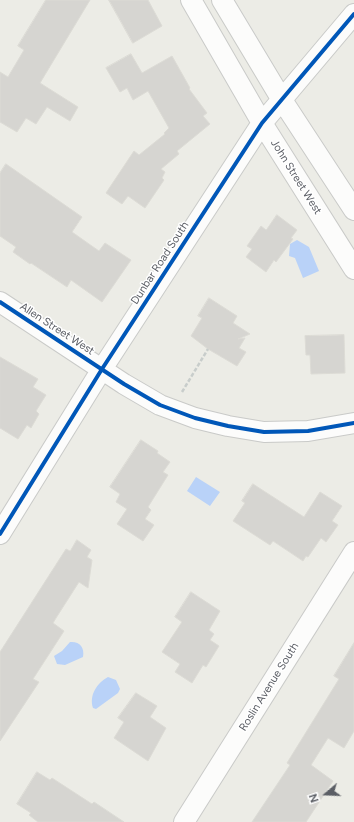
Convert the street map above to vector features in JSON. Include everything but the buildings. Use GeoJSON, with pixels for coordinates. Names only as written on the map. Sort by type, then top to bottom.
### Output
{"type":"FeatureCollection","features":[{"type":"Feature","properties":{"kind":"street","name":"John Street West"},"geometry":{"type":"LineString","coordinates":[[191,0],[262,123],[354,269]]}},
{"type":"Feature","properties":{"kind":"street"},"geometry":{"type":"LineString","coordinates":[[222,0],[282,100],[354,210]]}},
{"type":"Feature","properties":{"kind":"street","name":"Dunbar Road South"},"geometry":{"type":"LineString","coordinates":[[0,534],[102,369],[262,123],[354,14]]}},
{"type":"Feature","properties":{"kind":"street","name":"Allen Street West"},"geometry":{"type":"LineString","coordinates":[[0,302],[160,405],[195,418],[228,426],[264,432],[308,431],[354,423]]}},
{"type":"Feature","properties":{"kind":"street","name":"Roslin Avenue South"},"geometry":{"type":"LineString","coordinates":[[184,822],[354,552]]}},
{"type":"Feature","properties":{"kind":"path"},"geometry":{"type":"LineString","coordinates":[[172,409],[208,349]]}},
{"type":"Feature","properties":{"kind":"water"},"geometry":{"type":"Polygon","coordinates":[[[297,240],[309,247],[319,271],[303,278],[295,258],[289,256],[290,244],[297,240]]]}},
{"type":"Feature","properties":{"kind":"water"},"geometry":{"type":"Polygon","coordinates":[[[196,477],[220,492],[210,506],[187,491],[196,477]]]}},
{"type":"Feature","properties":{"kind":"water"},"geometry":{"type":"Polygon","coordinates":[[[70,642],[81,645],[83,657],[65,665],[57,664],[54,656],[62,651],[70,642]]]}},
{"type":"Feature","properties":{"kind":"water"},"geometry":{"type":"Polygon","coordinates":[[[108,677],[116,680],[120,689],[118,693],[96,709],[93,708],[93,694],[97,686],[108,677]]]}},
{"type":"Feature","properties":{"kind":"cycle path"},"geometry":{"type":"LineString","coordinates":[[0,534],[102,369],[262,123],[354,14]]}},
{"type":"Feature","properties":{"kind":"cycle path"},"geometry":{"type":"LineString","coordinates":[[0,302],[124,384],[160,405],[195,418],[228,426],[264,432],[308,431],[354,423]]}}]}
